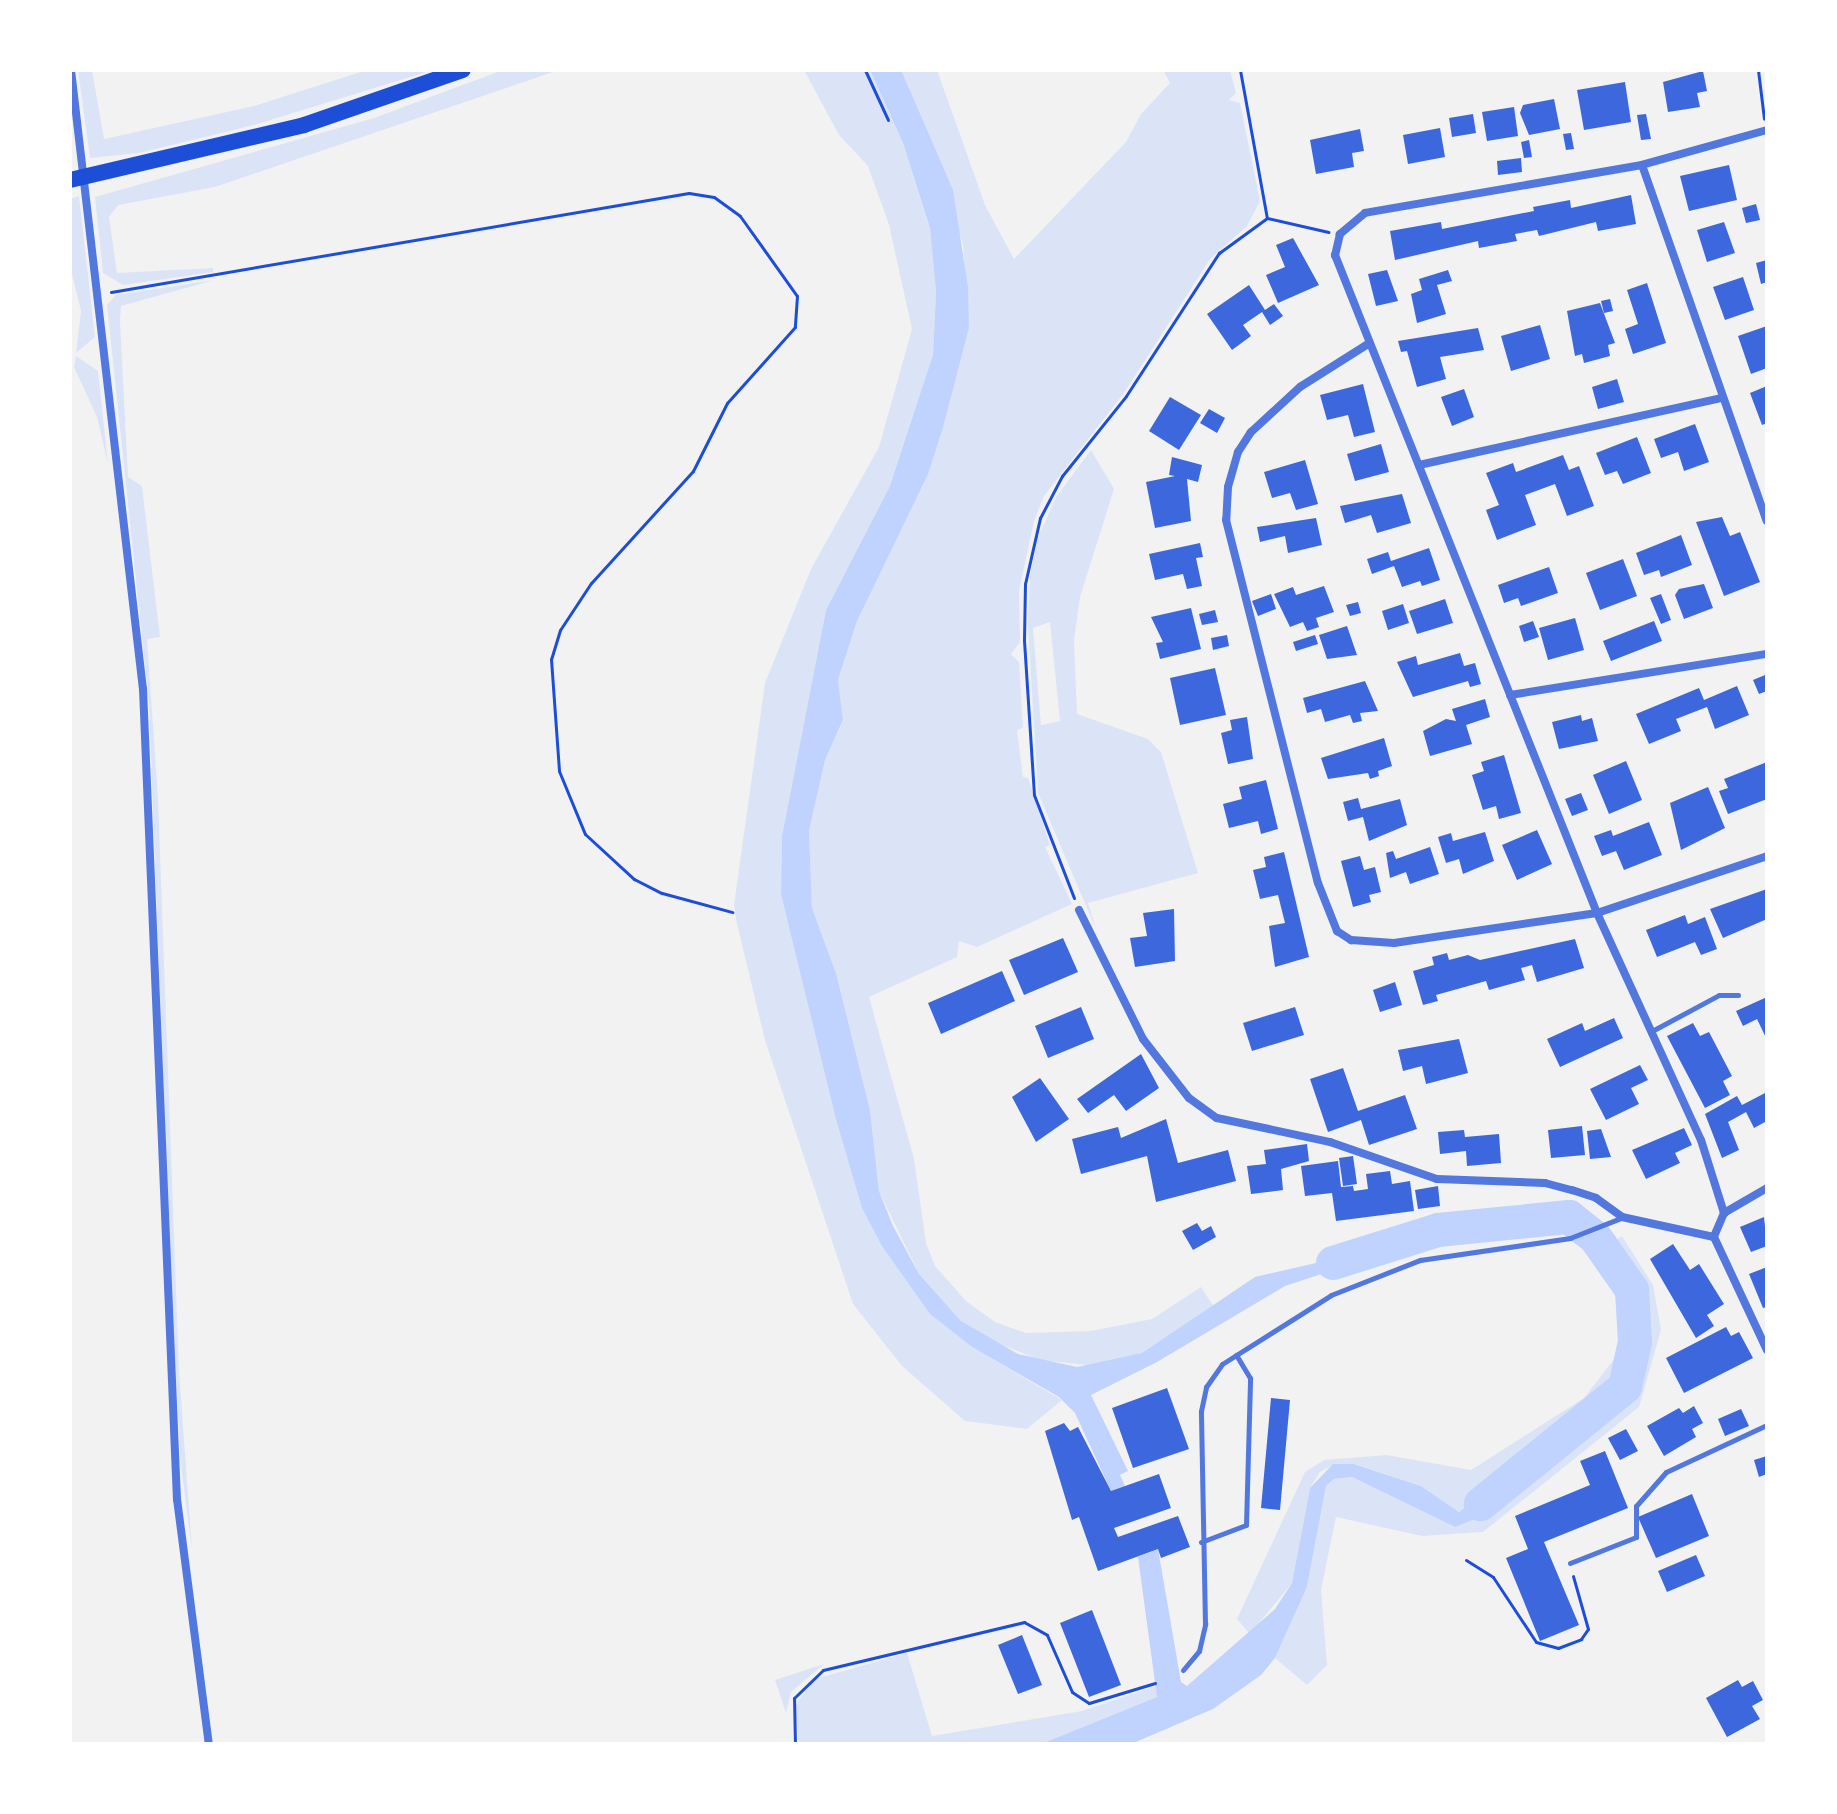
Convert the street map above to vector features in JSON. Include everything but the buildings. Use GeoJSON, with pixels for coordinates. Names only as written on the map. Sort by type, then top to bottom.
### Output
{"type":"FeatureCollection","features":[{"type":"Feature","properties":{"kind":"main road"},"geometry":{"type":"LineString","coordinates":[[70,180],[304,125],[463,70]]}},
{"type":"Feature","properties":{"kind":"street"},"geometry":{"type":"LineString","coordinates":[[71,70],[143,689],[177,1499],[209,1744]]}},
{"type":"Feature","properties":{"kind":"street"},"geometry":{"type":"LineString","coordinates":[[1724,1213],[1701,1140],[1597,913],[1335,255],[1340,234],[1365,213],[1642,165],[1766,130]]}},
{"type":"Feature","properties":{"kind":"street"},"geometry":{"type":"LineString","coordinates":[[1642,165],[1720,398],[1767,521]]}},
{"type":"Feature","properties":{"kind":"street"},"geometry":{"type":"LineString","coordinates":[[1368,344],[1335,361],[1267,414],[1238,452],[1228,487],[1226,520],[1247,614],[1318,883],[1337,931],[1368,942],[1597,913],[1767,856]]}},
{"type":"Feature","properties":{"kind":"street"},"geometry":{"type":"LineString","coordinates":[[1419,465],[1720,398]]}},
{"type":"Feature","properties":{"kind":"street"},"geometry":{"type":"LineString","coordinates":[[1510,695],[1767,654]]}},
{"type":"Feature","properties":{"kind":"street"},"geometry":{"type":"LineString","coordinates":[[1079,910],[1143,1039],[1189,1098],[1217,1118],[1330,1142],[1437,1179],[1545,1183],[1596,1198],[1622,1217],[1714,1237]]}},
{"type":"Feature","properties":{"kind":"street"},"geometry":{"type":"LineString","coordinates":[[1767,1188],[1724,1213],[1714,1237],[1767,1350]]}},
{"type":"Feature","properties":{"kind":"lane"},"geometry":{"type":"LineString","coordinates":[[1649,1032],[1719,995],[1738,995]]}},
{"type":"Feature","properties":{"kind":"lane"},"geometry":{"type":"LineString","coordinates":[[1183,1670],[1199,1651],[1205,1624],[1201,1542],[1201,1411],[1214,1373],[1236,1355],[1331,1295],[1420,1260],[1570,1238],[1622,1217]]}},
{"type":"Feature","properties":{"kind":"lane"},"geometry":{"type":"LineString","coordinates":[[1201,1542],[1246,1525],[1250,1378],[1236,1355]]}},
{"type":"Feature","properties":{"kind":"lane"},"geometry":{"type":"LineString","coordinates":[[1570,1563],[1636,1537],[1636,1506],[1666,1472],[1767,1425]]}},
{"type":"Feature","properties":{"kind":"path"},"geometry":{"type":"LineString","coordinates":[[865,70],[888,120]]}},
{"type":"Feature","properties":{"kind":"path"},"geometry":{"type":"LineString","coordinates":[[1240,70],[1267,218]]}},
{"type":"Feature","properties":{"kind":"path"},"geometry":{"type":"LineString","coordinates":[[1758,70],[1766,130]]}},
{"type":"Feature","properties":{"kind":"path"},"geometry":{"type":"LineString","coordinates":[[99,293],[689,193],[714,197],[740,216],[797,296],[795,327],[727,403],[693,471],[591,583],[560,630],[551,659],[559,771],[585,834],[634,879],[662,893],[732,912]]}},
{"type":"Feature","properties":{"kind":"path"},"geometry":{"type":"LineString","coordinates":[[1079,910],[1034,795],[1024,640],[1025,584],[1040,518],[1062,476],[1126,396],[1219,253],[1267,218],[1340,234]]}},
{"type":"Feature","properties":{"kind":"path"},"geometry":{"type":"LineString","coordinates":[[1466,1560],[1493,1577],[1536,1642],[1558,1648],[1581,1639],[1588,1629],[1570,1563]]}},
{"type":"Feature","properties":{"kind":"path"},"geometry":{"type":"LineString","coordinates":[[795,1744],[794,1698],[823,1670],[1024,1622],[1047,1635],[1072,1692],[1089,1703],[1155,1683]]}},
{"type":"Feature","properties":{"kind":"shaded area"},"geometry":{"type":"Polygon","coordinates":[[[78,70],[92,70],[104,139],[254,106],[367,70],[433,70],[254,125],[139,153],[90,158],[78,70]]]}},
{"type":"Feature","properties":{"kind":"shaded area"},"geometry":{"type":"Polygon","coordinates":[[[503,70],[559,70],[215,187],[118,205],[109,217],[117,273],[213,268],[213,272],[123,285],[103,273],[95,197],[374,118],[503,70]]]}},
{"type":"Feature","properties":{"kind":"shaded area"},"geometry":{"type":"Polygon","coordinates":[[[804,70],[870,70],[903,143],[930,228],[936,292],[933,355],[913,426],[890,486],[826,610],[782,836],[781,894],[862,1208],[930,1314],[972,1347],[1062,1400],[1027,1429],[965,1421],[902,1366],[853,1304],[765,1040],[737,924],[734,905],[765,683],[811,569],[879,447],[912,329],[889,225],[868,166],[839,135],[804,70]]]}},
{"type":"Feature","properties":{"kind":"shaded area"},"geometry":{"type":"Polygon","coordinates":[[[901,70],[937,70],[985,205],[1014,259],[1126,142],[1141,114],[1170,83],[1163,70],[1230,70],[1236,93],[1229,100],[1240,103],[1260,201],[1247,226],[1210,259],[1124,393],[1044,496],[1034,521],[1019,591],[1020,642],[1011,654],[1019,662],[1023,728],[1017,730],[1023,777],[1028,778],[1050,845],[1045,847],[1072,904],[977,947],[959,941],[957,957],[869,997],[914,1159],[926,1243],[935,1266],[966,1301],[995,1322],[1026,1333],[1091,1331],[1152,1319],[1201,1287],[1214,1307],[1142,1353],[1096,1366],[1040,1360],[989,1340],[961,1321],[919,1274],[879,1191],[870,1110],[836,973],[812,908],[809,831],[825,760],[843,721],[838,680],[857,621],[944,424],[969,328],[963,244],[901,70]]]}},
{"type":"Feature","properties":{"kind":"shaded area"},"geometry":{"type":"Polygon","coordinates":[[[79,196],[95,337],[76,353],[81,311],[70,266],[70,199],[79,196]]]}},
{"type":"Feature","properties":{"kind":"shaded area"},"geometry":{"type":"Polygon","coordinates":[[[214,280],[121,306],[120,321],[128,477],[142,486],[160,637],[147,639],[158,798],[179,1371],[192,1550],[181,1466],[172,1310],[149,703],[107,305],[116,295],[214,280]]]}},
{"type":"Feature","properties":{"kind":"shaded area"},"geometry":{"type":"Polygon","coordinates":[[[76,356],[98,371],[108,464],[97,417],[74,367],[76,356]]]}},
{"type":"Feature","properties":{"kind":"shaded area"},"geometry":{"type":"Polygon","coordinates":[[[1091,450],[1114,489],[1080,597],[1074,640],[1077,714],[1148,739],[1161,752],[1198,873],[1088,903],[1096,929],[1038,793],[1028,627],[1030,576],[1038,538],[1056,497],[1091,450]],[[1050,622],[1033,628],[1041,725],[1060,721],[1050,622]]]}},
{"type":"Feature","properties":{"kind":"shaded area"},"geometry":{"type":"Polygon","coordinates":[[[1622,1236],[1653,1285],[1661,1330],[1639,1407],[1483,1532],[1422,1536],[1336,1517],[1321,1590],[1327,1665],[1307,1685],[1275,1658],[1307,1587],[1326,1486],[1334,1479],[1352,1477],[1455,1527],[1513,1472],[1459,1512],[1421,1486],[1355,1464],[1333,1465],[1320,1472],[1310,1488],[1292,1583],[1250,1634],[1237,1619],[1305,1472],[1324,1460],[1387,1455],[1471,1470],[1584,1398],[1618,1354],[1621,1307],[1609,1279],[1583,1248],[1598,1252],[1622,1236]]]}},
{"type":"Feature","properties":{"kind":"shaded area"},"geometry":{"type":"Polygon","coordinates":[[[907,1653],[932,1736],[1082,1711],[1159,1685],[1157,1697],[1041,1744],[799,1744],[795,1705],[815,1679],[907,1653]]]}},
{"type":"Feature","properties":{"kind":"shaded area"},"geometry":{"type":"Polygon","coordinates":[[[824,1664],[791,1692],[786,1713],[775,1680],[824,1664]]]}},
{"type":"Feature","properties":{"kind":"water"},"geometry":{"type":"Polygon","coordinates":[[[870,70],[901,70],[953,190],[968,287],[969,328],[928,474],[857,621],[838,680],[843,720],[825,760],[809,831],[812,908],[836,973],[870,1110],[879,1191],[893,1226],[919,1274],[961,1321],[1018,1354],[1077,1367],[1142,1353],[1255,1277],[1377,1249],[1361,1261],[1285,1286],[1157,1362],[1091,1395],[1128,1471],[1120,1475],[1125,1486],[1111,1491],[1075,1413],[1059,1397],[972,1347],[930,1314],[882,1246],[862,1208],[836,1119],[781,894],[782,836],[826,610],[890,486],[933,355],[936,292],[930,228],[903,143],[870,70]]]}},
{"type":"Feature","properties":{"kind":"water"},"geometry":{"type":"Polygon","coordinates":[[[1333,1464],[1354,1464],[1421,1486],[1459,1512],[1513,1472],[1521,1479],[1482,1516],[1455,1527],[1352,1477],[1334,1479],[1326,1486],[1307,1587],[1275,1658],[1261,1675],[1213,1709],[1131,1744],[1041,1744],[1157,1697],[1138,1557],[1158,1549],[1181,1682],[1187,1686],[1275,1609],[1292,1583],[1310,1488],[1333,1464]]]}},
{"type":"Feature","properties":{"kind":"waterway"},"geometry":{"type":"LineString","coordinates":[[1333,1263],[1438,1230],[1569,1217],[1595,1237],[1632,1290],[1635,1342],[1625,1387],[1481,1504]]}}]}
